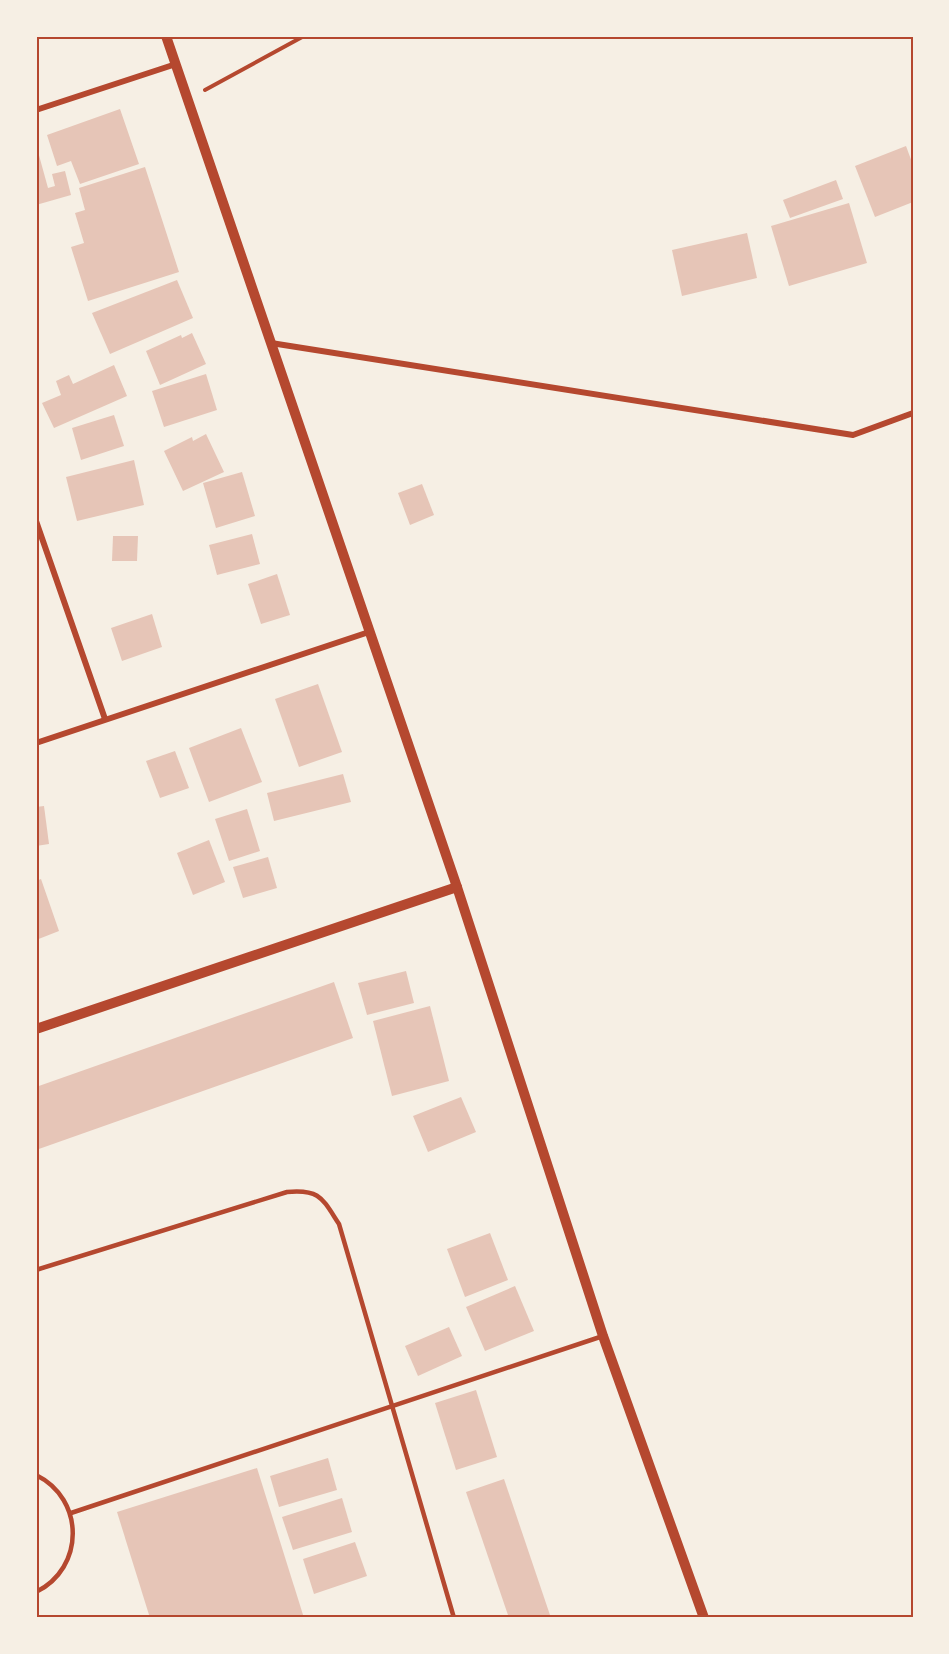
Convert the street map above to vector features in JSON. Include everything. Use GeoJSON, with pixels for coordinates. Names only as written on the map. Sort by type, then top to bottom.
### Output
{"type":"FeatureCollection","features":[{"type":"Feature","properties":{"kind":"street"},"geometry":{"type":"LineString","coordinates":[[166,36],[457,886],[603,1336],[704,1618]]}},
{"type":"Feature","properties":{"kind":"street"},"geometry":{"type":"LineString","coordinates":[[36,110],[176,64]]}},
{"type":"Feature","properties":{"kind":"street"},"geometry":{"type":"LineString","coordinates":[[270,342],[853,435],[913,413]]}},
{"type":"Feature","properties":{"kind":"street"},"geometry":{"type":"LineString","coordinates":[[36,521],[105,719]]}},
{"type":"Feature","properties":{"kind":"street"},"geometry":{"type":"LineString","coordinates":[[36,743],[369,632]]}},
{"type":"Feature","properties":{"kind":"street"},"geometry":{"type":"LineString","coordinates":[[36,1029],[457,886]]}},
{"type":"Feature","properties":{"kind":"lane"},"geometry":{"type":"LineString","coordinates":[[36,1270],[287,1192],[309,1190],[322,1198],[339,1224],[454,1618]]}},
{"type":"Feature","properties":{"kind":"lane"},"geometry":{"type":"LineString","coordinates":[[71,1513],[394,1408],[603,1336]]}},
{"type":"Feature","properties":{"kind":"lane"},"geometry":{"type":"LineString","coordinates":[[36,1475],[52,1485],[63,1498],[71,1513],[74,1530],[67,1563],[58,1577],[36,1592]]}},
{"type":"Feature","properties":{"kind":"lane"},"geometry":{"type":"LineString","coordinates":[[36,1613],[38,1618]]}},
{"type":"Feature","properties":{"kind":"path"},"geometry":{"type":"LineString","coordinates":[[189,99],[304,36]]}},
{"type":"Feature","properties":{"kind":"building"},"geometry":{"type":"Polygon","coordinates":[[[120,109],[139,164],[80,184],[71,161],[57,166],[47,135],[120,109]]]}},
{"type":"Feature","properties":{"kind":"building"},"geometry":{"type":"Polygon","coordinates":[[[906,146],[913,165],[913,202],[875,217],[855,166],[906,146]]]}},
{"type":"Feature","properties":{"kind":"building"},"geometry":{"type":"Polygon","coordinates":[[[37,148],[48,188],[55,186],[52,174],[65,171],[71,195],[36,205],[37,148]]]}},
{"type":"Feature","properties":{"kind":"building"},"geometry":{"type":"Polygon","coordinates":[[[145,167],[179,272],[88,301],[71,247],[84,243],[75,213],[85,210],[79,188],[145,167]]]}},
{"type":"Feature","properties":{"kind":"building"},"geometry":{"type":"Polygon","coordinates":[[[836,180],[843,199],[790,218],[783,200],[836,180]]]}},
{"type":"Feature","properties":{"kind":"building"},"geometry":{"type":"Polygon","coordinates":[[[849,203],[867,263],[789,286],[771,226],[849,203]]]}},
{"type":"Feature","properties":{"kind":"building"},"geometry":{"type":"Polygon","coordinates":[[[747,233],[757,278],[682,296],[672,250],[747,233]]]}},
{"type":"Feature","properties":{"kind":"building"},"geometry":{"type":"Polygon","coordinates":[[[177,280],[193,318],[110,354],[92,313],[177,280]]]}},
{"type":"Feature","properties":{"kind":"building"},"geometry":{"type":"Polygon","coordinates":[[[192,333],[206,364],[160,385],[146,351],[181,335],[182,338],[192,333]]]}},
{"type":"Feature","properties":{"kind":"building"},"geometry":{"type":"Polygon","coordinates":[[[114,365],[127,396],[54,428],[42,403],[61,395],[56,381],[69,375],[73,384],[114,365]]]}},
{"type":"Feature","properties":{"kind":"building"},"geometry":{"type":"Polygon","coordinates":[[[206,374],[217,410],[164,427],[152,391],[206,374]]]}},
{"type":"Feature","properties":{"kind":"building"},"geometry":{"type":"Polygon","coordinates":[[[114,415],[124,446],[81,460],[72,428],[114,415]]]}},
{"type":"Feature","properties":{"kind":"building"},"geometry":{"type":"Polygon","coordinates":[[[206,434],[224,472],[183,491],[164,451],[192,437],[193,441],[206,434]]]}},
{"type":"Feature","properties":{"kind":"building"},"geometry":{"type":"Polygon","coordinates":[[[134,460],[144,505],[77,521],[66,477],[134,460]]]}},
{"type":"Feature","properties":{"kind":"building"},"geometry":{"type":"Polygon","coordinates":[[[242,472],[255,516],[216,528],[203,483],[242,472]]]}},
{"type":"Feature","properties":{"kind":"building"},"geometry":{"type":"Polygon","coordinates":[[[422,484],[434,515],[410,525],[398,493],[422,484]]]}},
{"type":"Feature","properties":{"kind":"building"},"geometry":{"type":"Polygon","coordinates":[[[252,534],[260,564],[217,575],[209,545],[252,534]]]}},
{"type":"Feature","properties":{"kind":"building"},"geometry":{"type":"Polygon","coordinates":[[[113,536],[138,536],[137,561],[112,561],[113,536]]]}},
{"type":"Feature","properties":{"kind":"building"},"geometry":{"type":"Polygon","coordinates":[[[277,574],[290,615],[261,624],[248,584],[277,574]]]}},
{"type":"Feature","properties":{"kind":"building"},"geometry":{"type":"Polygon","coordinates":[[[152,614],[162,647],[122,661],[111,628],[152,614]]]}},
{"type":"Feature","properties":{"kind":"building"},"geometry":{"type":"Polygon","coordinates":[[[318,684],[342,752],[299,767],[275,699],[318,684]]]}},
{"type":"Feature","properties":{"kind":"building"},"geometry":{"type":"Polygon","coordinates":[[[241,728],[262,782],[209,802],[189,748],[241,728]]]}},
{"type":"Feature","properties":{"kind":"building"},"geometry":{"type":"Polygon","coordinates":[[[175,751],[189,788],[160,798],[146,761],[175,751]]]}},
{"type":"Feature","properties":{"kind":"building"},"geometry":{"type":"Polygon","coordinates":[[[343,774],[351,802],[274,821],[267,793],[343,774]]]}},
{"type":"Feature","properties":{"kind":"building"},"geometry":{"type":"Polygon","coordinates":[[[44,806],[49,844],[36,846],[36,807],[44,806]]]}},
{"type":"Feature","properties":{"kind":"building"},"geometry":{"type":"Polygon","coordinates":[[[247,809],[260,851],[229,861],[215,819],[247,809]]]}},
{"type":"Feature","properties":{"kind":"building"},"geometry":{"type":"Polygon","coordinates":[[[209,840],[225,882],[193,895],[177,853],[209,840]]]}},
{"type":"Feature","properties":{"kind":"building"},"geometry":{"type":"Polygon","coordinates":[[[268,857],[277,888],[243,898],[233,867],[268,857]]]}},
{"type":"Feature","properties":{"kind":"building"},"geometry":{"type":"Polygon","coordinates":[[[41,879],[59,931],[36,940],[36,881],[41,879]]]}},
{"type":"Feature","properties":{"kind":"building"},"geometry":{"type":"Polygon","coordinates":[[[406,971],[414,1003],[367,1015],[358,983],[406,971]]]}},
{"type":"Feature","properties":{"kind":"building"},"geometry":{"type":"Polygon","coordinates":[[[334,982],[353,1038],[36,1150],[36,1087],[334,982]]]}},
{"type":"Feature","properties":{"kind":"building"},"geometry":{"type":"Polygon","coordinates":[[[430,1006],[449,1081],[392,1096],[373,1021],[430,1006]]]}},
{"type":"Feature","properties":{"kind":"building"},"geometry":{"type":"Polygon","coordinates":[[[461,1097],[476,1132],[428,1152],[413,1116],[461,1097]]]}},
{"type":"Feature","properties":{"kind":"building"},"geometry":{"type":"Polygon","coordinates":[[[490,1233],[508,1280],[465,1297],[447,1249],[490,1233]]]}},
{"type":"Feature","properties":{"kind":"building"},"geometry":{"type":"Polygon","coordinates":[[[515,1286],[534,1331],[485,1351],[466,1307],[515,1286]]]}},
{"type":"Feature","properties":{"kind":"building"},"geometry":{"type":"Polygon","coordinates":[[[449,1327],[462,1356],[418,1376],[405,1346],[449,1327]]]}},
{"type":"Feature","properties":{"kind":"building"},"geometry":{"type":"Polygon","coordinates":[[[476,1390],[497,1457],[456,1470],[435,1403],[476,1390]]]}},
{"type":"Feature","properties":{"kind":"building"},"geometry":{"type":"Polygon","coordinates":[[[328,1458],[337,1490],[279,1507],[270,1476],[328,1458]]]}},
{"type":"Feature","properties":{"kind":"building"},"geometry":{"type":"Polygon","coordinates":[[[257,1468],[304,1618],[150,1618],[117,1512],[257,1468]]]}},
{"type":"Feature","properties":{"kind":"building"},"geometry":{"type":"Polygon","coordinates":[[[504,1479],[551,1618],[509,1618],[466,1492],[504,1479]]]}},
{"type":"Feature","properties":{"kind":"building"},"geometry":{"type":"Polygon","coordinates":[[[342,1498],[352,1532],[293,1550],[282,1517],[342,1498]]]}},
{"type":"Feature","properties":{"kind":"building"},"geometry":{"type":"Polygon","coordinates":[[[355,1542],[367,1576],[314,1594],[303,1559],[355,1542]]]}}]}
